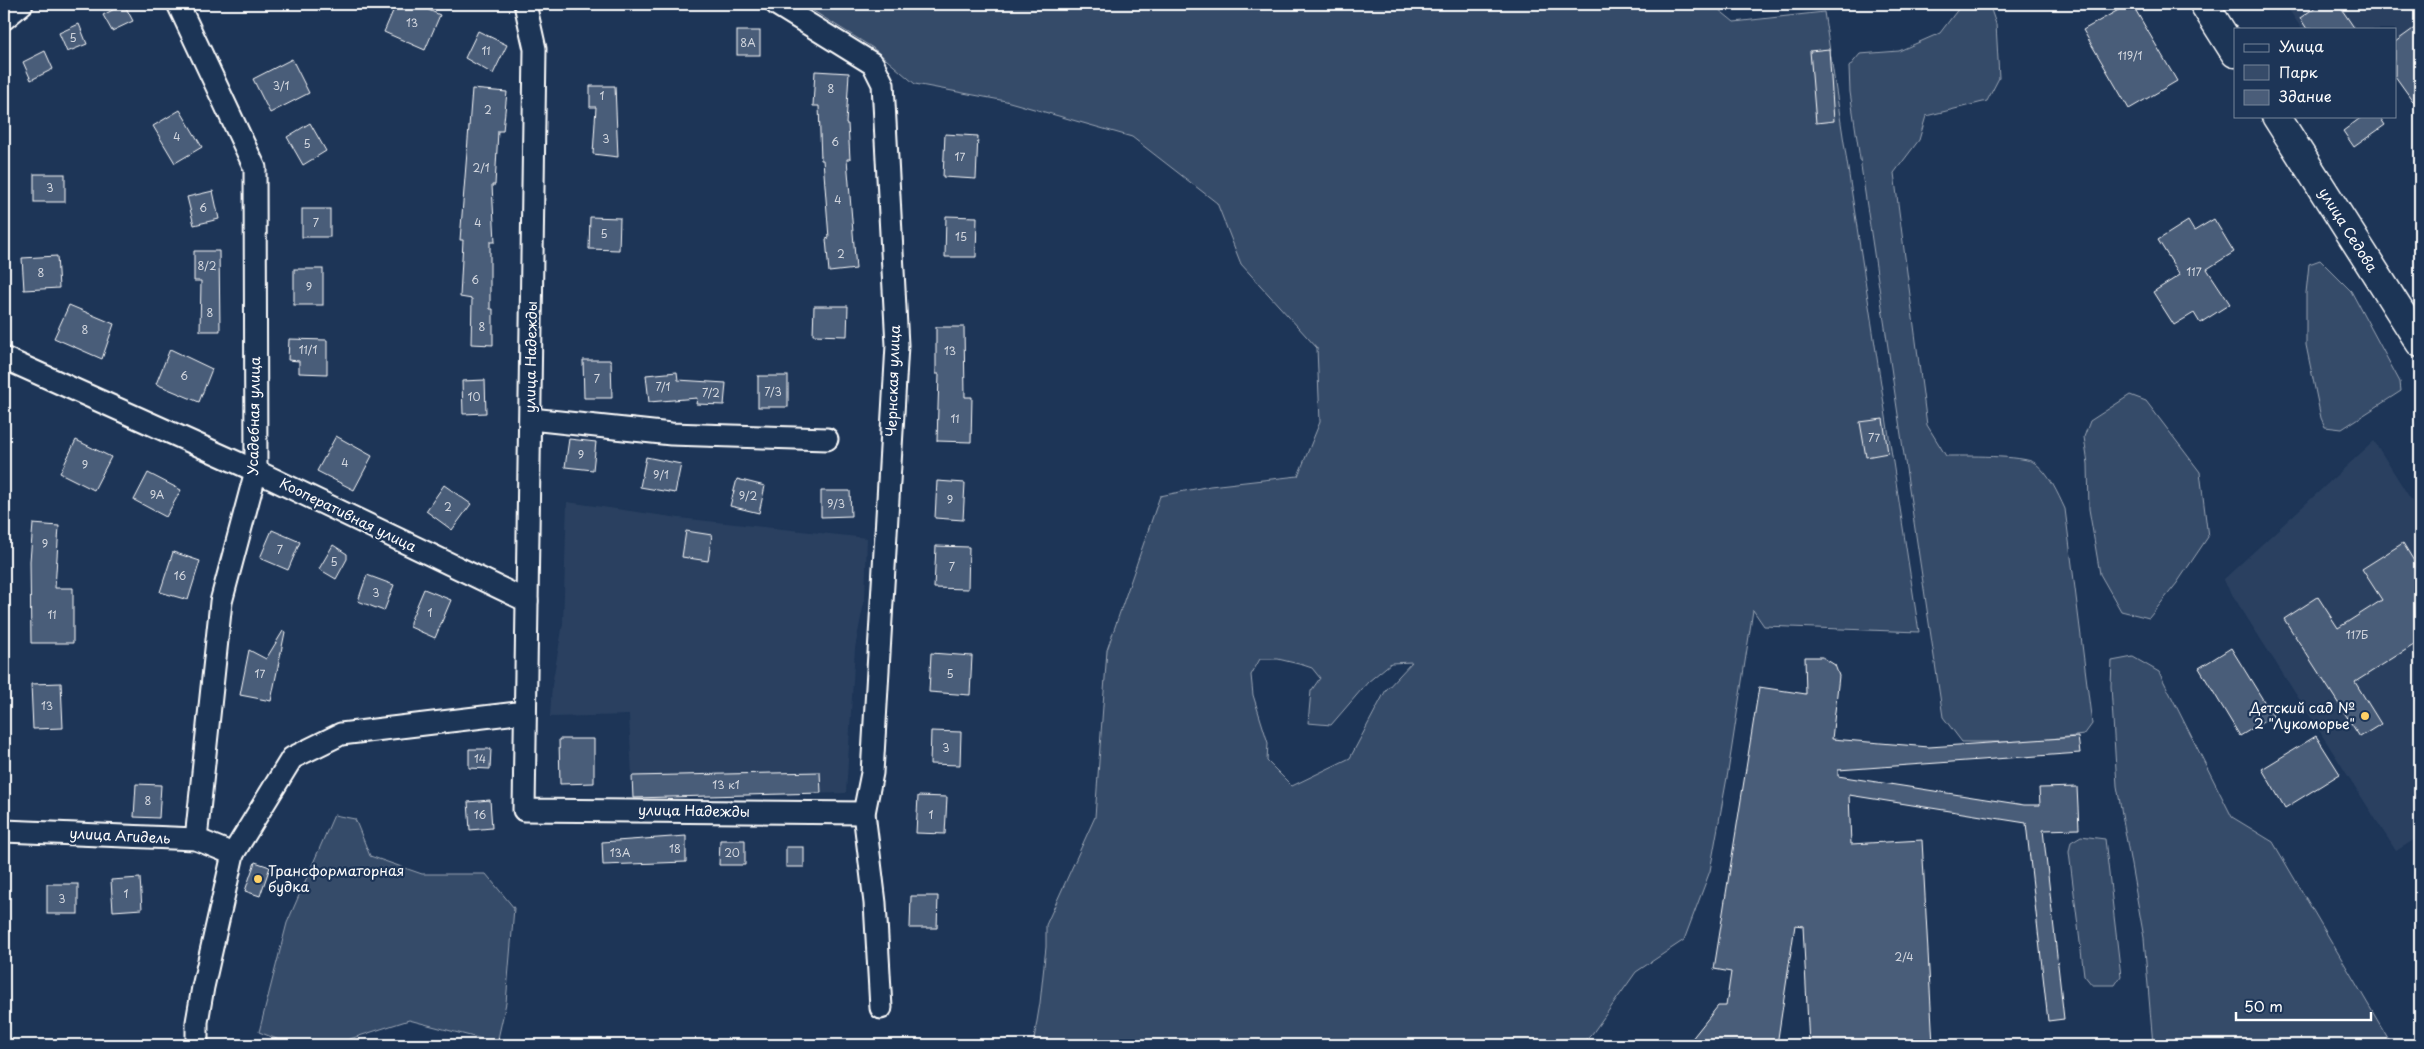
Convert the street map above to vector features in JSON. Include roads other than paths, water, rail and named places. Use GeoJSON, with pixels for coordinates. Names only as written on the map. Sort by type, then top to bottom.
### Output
{"type":"FeatureCollection","features":[{"type":"Feature","properties":{"kind":"main road"},"geometry":{"type":"LineString","coordinates":[[2204,4],[2234,51]]}},
{"type":"Feature","properties":{"kind":"main road","name":"улица Седова"},"geometry":{"type":"LineString","coordinates":[[2277,118],[2420,344]]}},
{"type":"Feature","properties":{"kind":"street"},"geometry":{"type":"LineString","coordinates":[[4,19],[22,4]]}},
{"type":"Feature","properties":{"kind":"street","name":"Усадебная улица"},"geometry":{"type":"LineString","coordinates":[[178,4],[254,168],[256,471],[221,602],[196,840]]}},
{"type":"Feature","properties":{"kind":"street","name":"улица Надежды"},"geometry":{"type":"LineString","coordinates":[[525,4],[535,49],[524,810],[864,813]]}},
{"type":"Feature","properties":{"kind":"street","name":"Чернская улица"},"geometry":{"type":"LineString","coordinates":[[776,4],[873,64],[883,84],[896,345],[872,773],[864,813],[875,903],[881,1008]]}},
{"type":"Feature","properties":{"kind":"street","name":"Кооперативная улица"},"geometry":{"type":"LineString","coordinates":[[4,358],[256,471],[527,601]]}},
{"type":"Feature","properties":{"kind":"street"},"geometry":{"type":"LineString","coordinates":[[531,420],[671,434],[827,439]]}},
{"type":"Feature","properties":{"kind":"street"},"geometry":{"type":"LineString","coordinates":[[197,1045],[197,1022],[203,987],[234,854],[292,758],[341,734],[525,712]]}},
{"type":"Feature","properties":{"kind":"street","name":"улица Агидель"},"geometry":{"type":"LineString","coordinates":[[4,831],[196,840],[234,854]]}},
{"type":"Feature","properties":{"kind":"place","name":"Детский сад № 2 \"Лукоморье\""},"geometry":{"type":"Point","coordinates":[2365,716]}},
{"type":"Feature","properties":{"kind":"place","name":"Трансформаторная будка"},"geometry":{"type":"Point","coordinates":[258,879]}}]}
